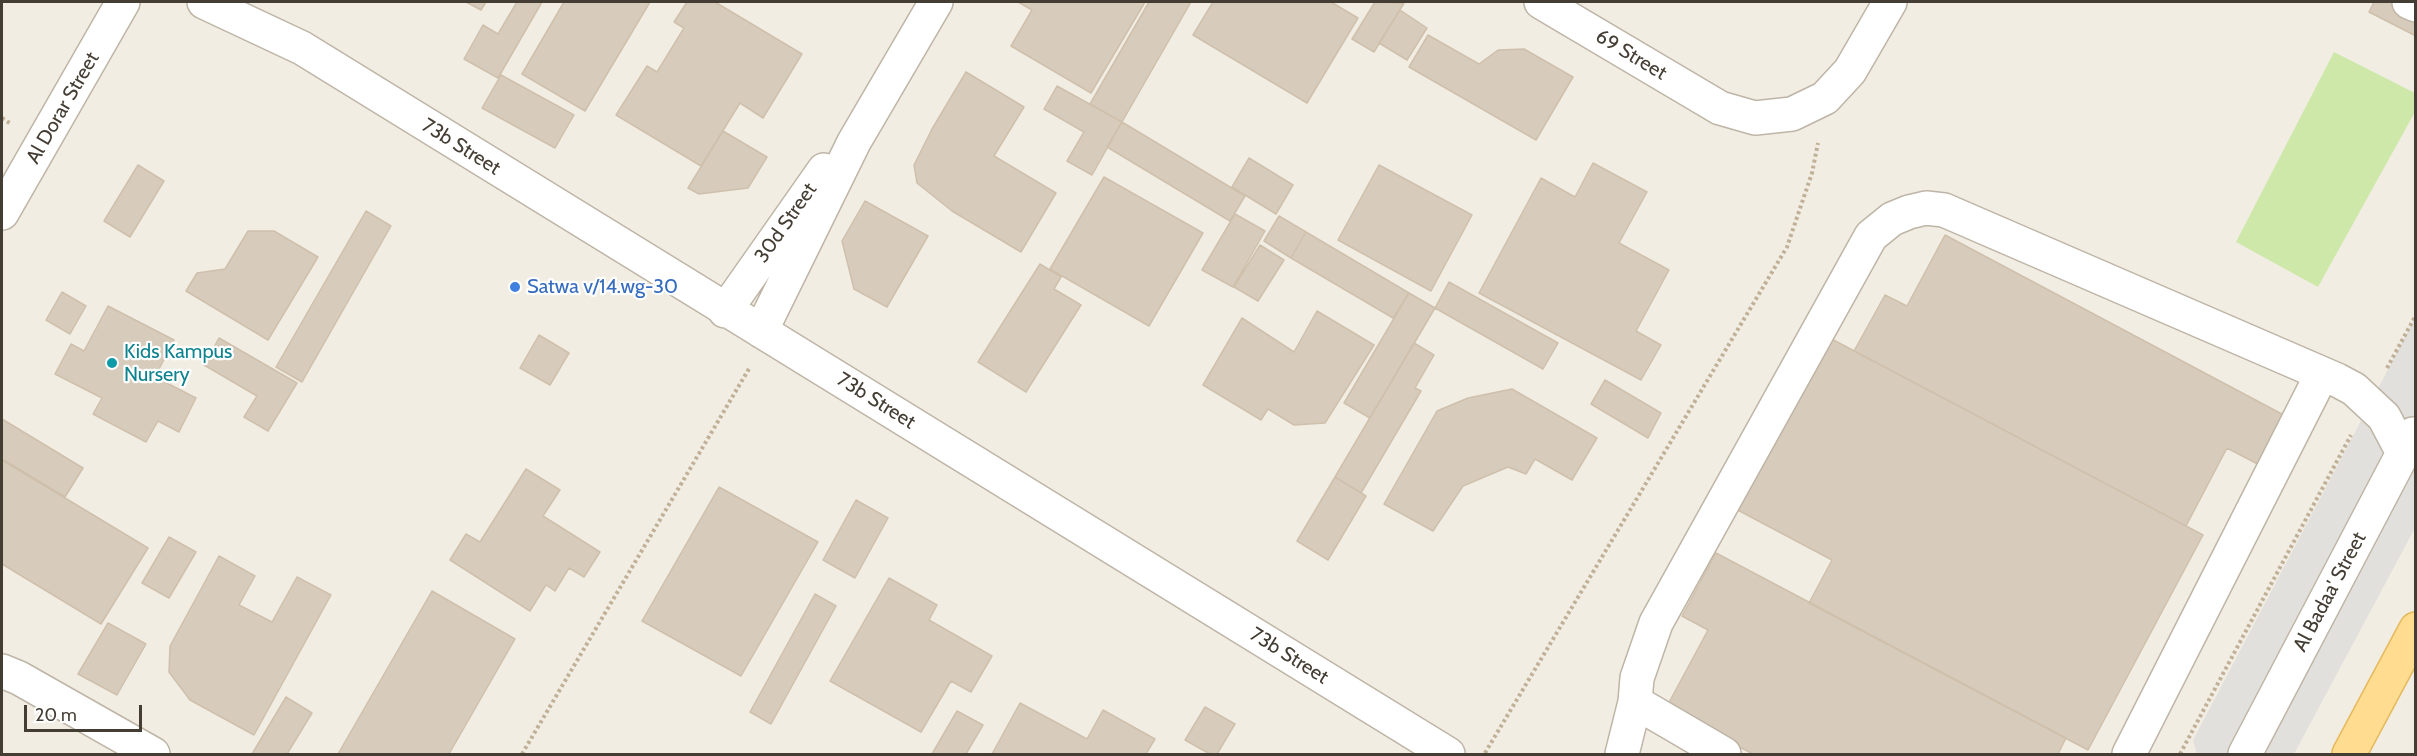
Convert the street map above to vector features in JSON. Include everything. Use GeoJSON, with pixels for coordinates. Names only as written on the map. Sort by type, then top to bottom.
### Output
{"type":"FeatureCollection","features":[{"type":"Feature","properties":{"kind":"main road"},"geometry":{"type":"LineString","coordinates":[[2349,754],[2415,628]]}},
{"type":"Feature","properties":{"kind":"street","name":"Al Dorar Street"},"geometry":{"type":"LineString","coordinates":[[2,213],[123,2]]}},
{"type":"Feature","properties":{"kind":"street","name":"73b Street"},"geometry":{"type":"LineString","coordinates":[[204,2],[302,48],[725,311],[765,333],[1448,754]]}},
{"type":"Feature","properties":{"kind":"street","name":"73b Street"},"geometry":{"type":"LineString","coordinates":[[250,2],[271,16],[302,48]]}},
{"type":"Feature","properties":{"kind":"street","name":"30d Street"},"geometry":{"type":"LineString","coordinates":[[765,333],[854,142],[936,2]]}},
{"type":"Feature","properties":{"kind":"street","name":"69 Street"},"geometry":{"type":"LineString","coordinates":[[1542,2],[1719,108],[1755,118],[1792,114],[1825,98]]}},
{"type":"Feature","properties":{"kind":"street"},"geometry":{"type":"LineString","coordinates":[[1825,98],[1850,71],[1890,2]]}},
{"type":"Feature","properties":{"kind":"street"},"geometry":{"type":"LineString","coordinates":[[2409,2],[2415,4]]}},
{"type":"Feature","properties":{"kind":"street","name":"30d Street"},"geometry":{"type":"LineString","coordinates":[[725,311],[808,189],[837,156],[854,142]]}},
{"type":"Feature","properties":{"kind":"street"},"geometry":{"type":"LineString","coordinates":[[1622,754],[1635,702],[1637,678],[1656,624],[1871,236],[1892,219],[1926,208],[1944,210],[2354,389],[2409,441]]}},
{"type":"Feature","properties":{"kind":"street"},"geometry":{"type":"LineString","coordinates":[[2129,754],[2322,374]]}},
{"type":"Feature","properties":{"kind":"street","name":"Al Badaa' Street"},"geometry":{"type":"LineString","coordinates":[[2245,754],[2409,441]]}},
{"type":"Feature","properties":{"kind":"street"},"geometry":{"type":"LineString","coordinates":[[7,670],[153,754]]}},
{"type":"Feature","properties":{"kind":"street"},"geometry":{"type":"LineString","coordinates":[[1635,702],[1724,754]]}},
{"type":"Feature","properties":{"kind":"path"},"geometry":{"type":"LineString","coordinates":[[1484,754],[1787,246],[1812,173],[1825,98]]}},
{"type":"Feature","properties":{"kind":"path"},"geometry":{"type":"LineString","coordinates":[[2180,754],[2415,315]]}},
{"type":"Feature","properties":{"kind":"path"},"geometry":{"type":"LineString","coordinates":[[522,754],[765,333]]}},
{"type":"Feature","properties":{"kind":"green space"},"geometry":{"type":"Polygon","coordinates":[[[2334,52],[2415,93],[2415,112],[2318,287],[2236,242],[2334,52]]]}},
{"type":"Feature","properties":{"kind":"shaded area"},"geometry":{"type":"Polygon","coordinates":[[[2415,318],[2415,528],[2294,754],[2197,754],[2193,740],[2415,318]]]}},
{"type":"Feature","properties":{"kind":"building"},"geometry":{"type":"Polygon","coordinates":[[[466,2],[486,2],[481,10],[466,2]]]}},
{"type":"Feature","properties":{"kind":"building"},"geometry":{"type":"Polygon","coordinates":[[[517,2],[542,2],[498,78],[464,59],[483,25],[498,34],[517,2]]]}},
{"type":"Feature","properties":{"kind":"building"},"geometry":{"type":"Polygon","coordinates":[[[564,2],[650,2],[585,111],[522,74],[564,2]]]}},
{"type":"Feature","properties":{"kind":"building"},"geometry":{"type":"Polygon","coordinates":[[[687,2],[715,2],[802,54],[763,118],[740,103],[701,166],[616,115],[647,66],[657,72],[684,28],[674,22],[687,2]]]}},
{"type":"Feature","properties":{"kind":"building"},"geometry":{"type":"Polygon","coordinates":[[[1018,2],[1145,2],[1091,93],[1011,46],[1032,10],[1018,2]]]}},
{"type":"Feature","properties":{"kind":"building"},"geometry":{"type":"Polygon","coordinates":[[[1149,2],[1191,2],[1122,122],[1090,104],[1149,2]]]}},
{"type":"Feature","properties":{"kind":"building"},"geometry":{"type":"Polygon","coordinates":[[[1213,2],[1331,2],[1358,18],[1307,103],[1193,35],[1213,2]]]}},
{"type":"Feature","properties":{"kind":"building"},"geometry":{"type":"Polygon","coordinates":[[[1375,2],[1404,3],[1374,52],[1352,39],[1375,2]]]}},
{"type":"Feature","properties":{"kind":"building"},"geometry":{"type":"Polygon","coordinates":[[[2374,2],[2416,2],[2416,36],[2369,12],[2374,2]]]}},
{"type":"Feature","properties":{"kind":"building"},"geometry":{"type":"Polygon","coordinates":[[[1400,10],[1427,28],[1407,60],[1379,43],[1400,10]]]}},
{"type":"Feature","properties":{"kind":"building"},"geometry":{"type":"Polygon","coordinates":[[[1428,35],[1479,64],[1498,50],[1524,49],[1573,77],[1536,140],[1409,67],[1428,35]]]}},
{"type":"Feature","properties":{"kind":"building"},"geometry":{"type":"Polygon","coordinates":[[[966,72],[1024,107],[994,156],[1056,193],[1021,252],[952,211],[917,183],[914,165],[932,129],[966,72]]]}},
{"type":"Feature","properties":{"kind":"building"},"geometry":{"type":"Polygon","coordinates":[[[501,75],[574,115],[555,148],[482,108],[501,75]]]}},
{"type":"Feature","properties":{"kind":"building"},"geometry":{"type":"Polygon","coordinates":[[[1057,86],[1122,122],[1092,175],[1067,161],[1084,132],[1044,109],[1057,86]]]}},
{"type":"Feature","properties":{"kind":"building"},"geometry":{"type":"Polygon","coordinates":[[[1122,122],[1245,196],[1230,221],[1107,147],[1122,122]]]}},
{"type":"Feature","properties":{"kind":"building"},"geometry":{"type":"Polygon","coordinates":[[[723,131],[767,157],[748,188],[699,194],[688,188],[723,131]]]}},
{"type":"Feature","properties":{"kind":"building"},"geometry":{"type":"Polygon","coordinates":[[[1249,158],[1293,185],[1276,214],[1232,187],[1249,158]]]}},
{"type":"Feature","properties":{"kind":"building"},"geometry":{"type":"Polygon","coordinates":[[[1593,163],[1647,192],[1619,243],[1669,270],[1636,331],[1661,345],[1641,380],[1479,293],[1541,178],[1575,197],[1593,163]]]}},
{"type":"Feature","properties":{"kind":"building"},"geometry":{"type":"Polygon","coordinates":[[[138,165],[164,181],[130,237],[104,221],[138,165]]]}},
{"type":"Feature","properties":{"kind":"building"},"geometry":{"type":"Polygon","coordinates":[[[1379,165],[1472,215],[1431,291],[1338,240],[1379,165]]]}},
{"type":"Feature","properties":{"kind":"building"},"geometry":{"type":"Polygon","coordinates":[[[1104,177],[1203,233],[1149,326],[1050,269],[1104,177]]]}},
{"type":"Feature","properties":{"kind":"building"},"geometry":{"type":"Polygon","coordinates":[[[865,201],[928,236],[887,307],[854,289],[842,241],[865,201]]]}},
{"type":"Feature","properties":{"kind":"building"},"geometry":{"type":"Polygon","coordinates":[[[366,211],[391,226],[302,382],[276,367],[366,211]]]}},
{"type":"Feature","properties":{"kind":"building"},"geometry":{"type":"Polygon","coordinates":[[[1235,214],[1265,231],[1233,287],[1202,270],[1235,214]]]}},
{"type":"Feature","properties":{"kind":"building"},"geometry":{"type":"Polygon","coordinates":[[[1279,216],[1306,232],[1291,258],[1264,241],[1279,216]]]}},
{"type":"Feature","properties":{"kind":"building"},"geometry":{"type":"Polygon","coordinates":[[[248,231],[274,231],[318,257],[268,340],[186,291],[197,273],[225,269],[248,231]]]}},
{"type":"Feature","properties":{"kind":"building"},"geometry":{"type":"Polygon","coordinates":[[[1306,232],[1409,293],[1393,318],[1291,258],[1306,232]]]}},
{"type":"Feature","properties":{"kind":"building"},"geometry":{"type":"Polygon","coordinates":[[[1945,235],[2295,421],[2269,470],[2227,448],[2186,526],[1854,351],[1885,295],[1907,306],[1945,235]]]}},
{"type":"Feature","properties":{"kind":"building"},"geometry":{"type":"Polygon","coordinates":[[[1260,245],[1284,260],[1258,301],[1234,287],[1260,245]]]}},
{"type":"Feature","properties":{"kind":"building"},"geometry":{"type":"Polygon","coordinates":[[[1040,264],[1061,277],[1054,289],[1081,305],[1026,392],[978,362],[1040,264]]]}},
{"type":"Feature","properties":{"kind":"building"},"geometry":{"type":"Polygon","coordinates":[[[1449,282],[1558,343],[1543,369],[1435,308],[1449,282]]]}},
{"type":"Feature","properties":{"kind":"building"},"geometry":{"type":"Polygon","coordinates":[[[62,292],[86,306],[70,334],[46,320],[62,292]]]}},
{"type":"Feature","properties":{"kind":"building"},"geometry":{"type":"Polygon","coordinates":[[[1409,293],[1435,308],[1370,418],[1344,403],[1409,293]]]}},
{"type":"Feature","properties":{"kind":"building","name":"Kids Kampus Nursery"},"geometry":{"type":"Polygon","coordinates":[[[108,306],[174,340],[155,377],[196,398],[179,432],[158,421],[146,442],[93,414],[102,398],[55,374],[71,344],[84,351],[108,306]]]}},
{"type":"Feature","properties":{"kind":"building"},"geometry":{"type":"Polygon","coordinates":[[[1317,311],[1374,345],[1325,423],[1294,425],[1268,409],[1261,420],[1203,385],[1242,318],[1294,352],[1317,311]]]}},
{"type":"Feature","properties":{"kind":"building"},"geometry":{"type":"Polygon","coordinates":[[[539,335],[569,353],[550,385],[520,368],[539,335]]]}},
{"type":"Feature","properties":{"kind":"building"},"geometry":{"type":"Polygon","coordinates":[[[1824,335],[2203,535],[2088,750],[1809,603],[1832,560],[1732,507],[1824,335]]]}},
{"type":"Feature","properties":{"kind":"building"},"geometry":{"type":"Polygon","coordinates":[[[219,338],[297,383],[268,431],[244,417],[257,396],[204,365],[219,338]]]}},
{"type":"Feature","properties":{"kind":"building"},"geometry":{"type":"Polygon","coordinates":[[[1414,343],[1434,355],[1415,388],[1421,391],[1361,493],[1335,477],[1414,343]]]}},
{"type":"Feature","properties":{"kind":"building"},"geometry":{"type":"Polygon","coordinates":[[[1605,380],[1661,413],[1648,438],[1591,404],[1605,380]]]}},
{"type":"Feature","properties":{"kind":"building"},"geometry":{"type":"Polygon","coordinates":[[[1512,389],[1597,438],[1572,480],[1535,459],[1526,474],[1508,467],[1463,486],[1433,531],[1384,504],[1437,411],[1468,398],[1512,389]]]}},
{"type":"Feature","properties":{"kind":"building"},"geometry":{"type":"Polygon","coordinates":[[[2,419],[83,468],[65,497],[2,459],[2,419]]]}},
{"type":"Feature","properties":{"kind":"building"},"geometry":{"type":"Polygon","coordinates":[[[2,460],[148,548],[101,624],[2,564],[2,460]]]}},
{"type":"Feature","properties":{"kind":"building"},"geometry":{"type":"Polygon","coordinates":[[[526,469],[560,490],[543,516],[600,552],[584,577],[569,568],[555,591],[546,585],[530,611],[450,560],[466,534],[480,542],[526,469]]]}},
{"type":"Feature","properties":{"kind":"building"},"geometry":{"type":"Polygon","coordinates":[[[1335,477],[1366,496],[1328,560],[1297,541],[1335,477]]]}},
{"type":"Feature","properties":{"kind":"building"},"geometry":{"type":"Polygon","coordinates":[[[719,487],[818,542],[741,676],[642,621],[719,487]]]}},
{"type":"Feature","properties":{"kind":"building"},"geometry":{"type":"Polygon","coordinates":[[[856,500],[888,518],[855,578],[823,560],[856,500]]]}},
{"type":"Feature","properties":{"kind":"building"},"geometry":{"type":"Polygon","coordinates":[[[169,537],[196,552],[169,598],[142,583],[169,537]]]}},
{"type":"Feature","properties":{"kind":"building"},"geometry":{"type":"Polygon","coordinates":[[[1716,553],[2066,738],[2058,754],[1753,754],[1666,708],[1708,630],[1682,616],[1716,553]]]}},
{"type":"Feature","properties":{"kind":"building"},"geometry":{"type":"Polygon","coordinates":[[[219,556],[255,576],[239,605],[272,622],[297,577],[331,595],[254,735],[190,700],[169,672],[170,646],[219,556]]]}},
{"type":"Feature","properties":{"kind":"building"},"geometry":{"type":"Polygon","coordinates":[[[889,578],[937,605],[929,620],[992,656],[971,692],[951,681],[921,732],[830,681],[889,578]]]}},
{"type":"Feature","properties":{"kind":"building"},"geometry":{"type":"Polygon","coordinates":[[[432,591],[515,639],[449,754],[338,754],[432,591]]]}},
{"type":"Feature","properties":{"kind":"building"},"geometry":{"type":"Polygon","coordinates":[[[815,594],[836,606],[771,724],[750,712],[815,594]]]}},
{"type":"Feature","properties":{"kind":"building"},"geometry":{"type":"Polygon","coordinates":[[[108,623],[146,644],[117,695],[78,674],[108,623]]]}},
{"type":"Feature","properties":{"kind":"building"},"geometry":{"type":"Polygon","coordinates":[[[286,697],[312,713],[287,754],[252,754],[286,697]]]}},
{"type":"Feature","properties":{"kind":"building"},"geometry":{"type":"Polygon","coordinates":[[[1020,703],[1087,739],[1103,710],[1155,739],[1146,754],[992,754],[1020,703]]]}},
{"type":"Feature","properties":{"kind":"building"},"geometry":{"type":"Polygon","coordinates":[[[1205,707],[1235,724],[1217,754],[1210,754],[1185,740],[1205,707]]]}},
{"type":"Feature","properties":{"kind":"building"},"geometry":{"type":"Polygon","coordinates":[[[957,711],[983,725],[966,754],[932,754],[957,711]]]}},
{"type":"Feature","properties":{"kind":"place","name":"Satwa v/14.wg-30"},"geometry":{"type":"Point","coordinates":[515,287]}},
{"type":"Feature","properties":{"kind":"place","name":"Kids Kampus Nursery"},"geometry":{"type":"Point","coordinates":[112,363]}}]}
